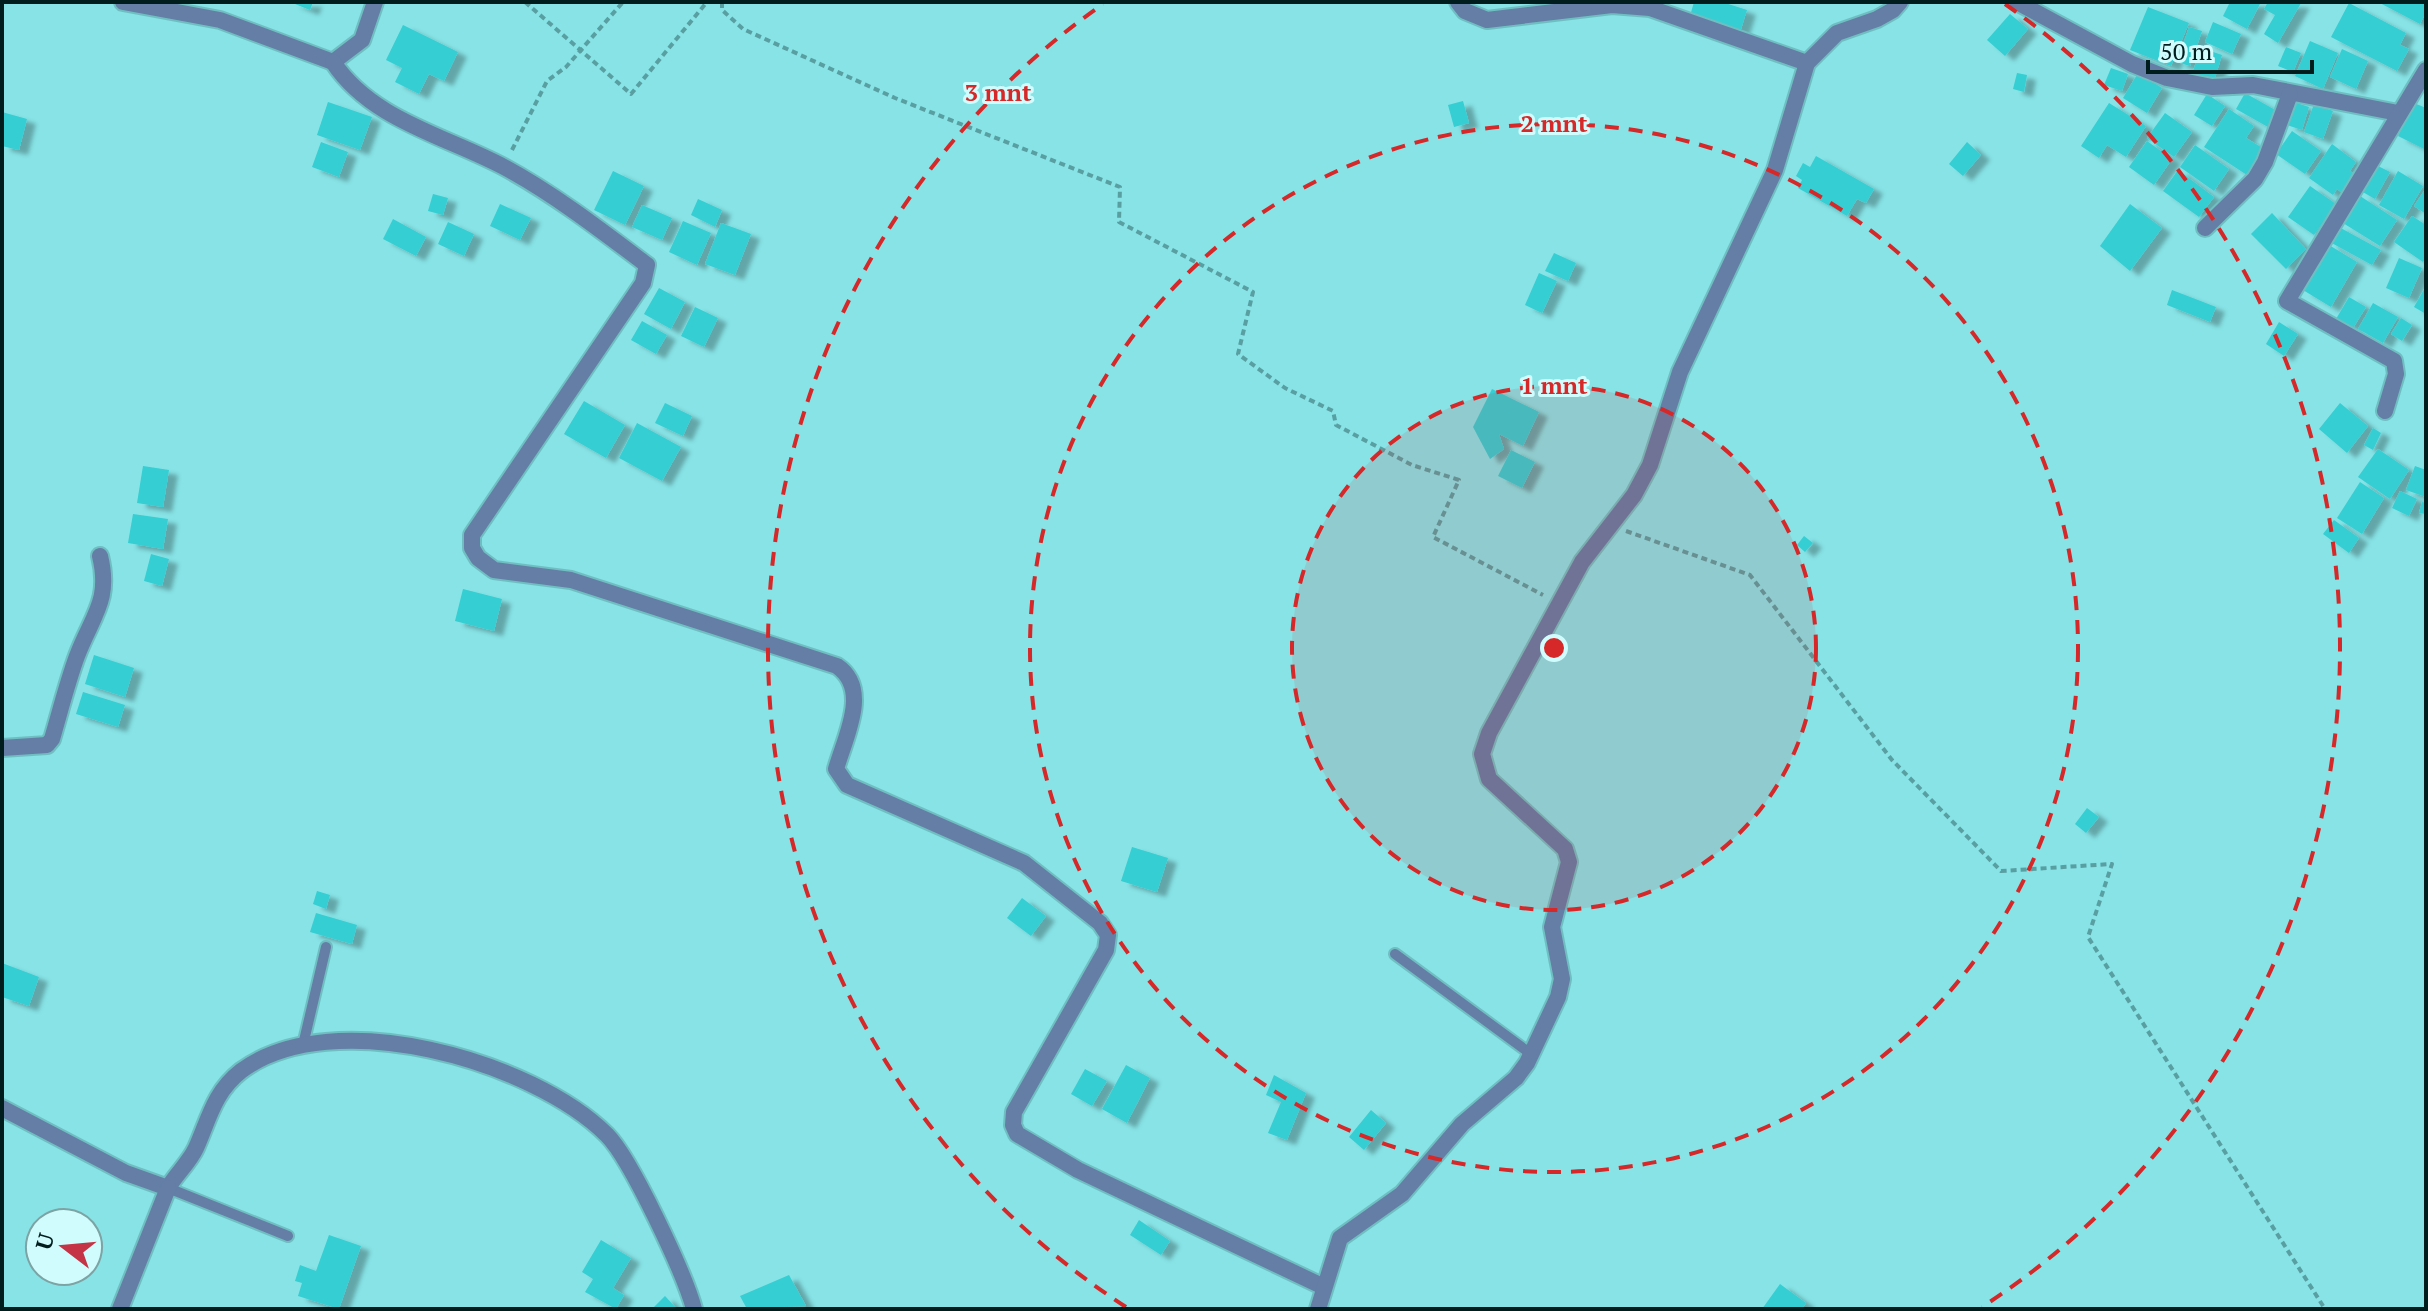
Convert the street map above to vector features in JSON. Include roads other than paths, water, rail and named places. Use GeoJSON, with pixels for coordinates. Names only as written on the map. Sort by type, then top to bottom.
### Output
{"type":"FeatureCollection","features":[{"type":"Feature","properties":{"kind":"street"},"geometry":{"type":"LineString","coordinates":[[123,2],[220,20],[333,62],[346,82],[394,115],[443,142],[503,167],[647,265],[643,283],[472,535],[472,548],[478,558],[494,570],[571,580],[837,666],[850,675],[857,694],[836,769],[847,785],[1024,863],[1100,923],[1108,935],[1106,950],[1014,1112],[1013,1125],[1017,1134],[1078,1170],[1324,1287]]}},
{"type":"Feature","properties":{"kind":"street"},"geometry":{"type":"LineString","coordinates":[[333,62],[362,40],[375,2]]}},
{"type":"Feature","properties":{"kind":"street"},"geometry":{"type":"LineString","coordinates":[[1458,2],[1465,11],[1487,20],[1635,4],[1807,63]]}},
{"type":"Feature","properties":{"kind":"street"},"geometry":{"type":"LineString","coordinates":[[1318,1309],[1340,1238],[1402,1194],[1462,1124],[1516,1078],[1558,997],[1562,979],[1552,927],[1569,862],[1565,849],[1489,779],[1482,754],[1489,733],[1594,545],[1613,529],[1650,465],[1680,372],[1775,170],[1807,63],[1837,33],[1877,19],[1900,2]]}},
{"type":"Feature","properties":{"kind":"street"},"geometry":{"type":"LineString","coordinates":[[2017,2],[2132,64],[2167,78],[2212,87],[2253,85],[2398,113]]}},
{"type":"Feature","properties":{"kind":"street"},"geometry":{"type":"LineString","coordinates":[[2385,411],[2396,374],[2394,361],[2287,301],[2426,70]]}},
{"type":"Feature","properties":{"kind":"street"},"geometry":{"type":"LineString","coordinates":[[2205,228],[2255,179],[2290,94]]}},
{"type":"Feature","properties":{"kind":"street"},"geometry":{"type":"LineString","coordinates":[[2,748],[47,745],[52,739],[77,655],[104,595],[105,580],[100,556]]}},
{"type":"Feature","properties":{"kind":"street"},"geometry":{"type":"LineString","coordinates":[[120,1309],[168,1188],[195,1150],[212,1105],[226,1083],[269,1056],[331,1039],[368,1041],[467,1060],[546,1089],[585,1116],[611,1139],[636,1181],[694,1309]]}},
{"type":"Feature","properties":{"kind":"street"},"geometry":{"type":"LineString","coordinates":[[2,1108],[126,1173],[168,1188]]}},
{"type":"Feature","properties":{"kind":"lane"},"geometry":{"type":"LineString","coordinates":[[303,1045],[326,947]]}},
{"type":"Feature","properties":{"kind":"lane"},"geometry":{"type":"LineString","coordinates":[[1395,954],[1531,1054]]}},
{"type":"Feature","properties":{"kind":"lane"},"geometry":{"type":"LineString","coordinates":[[168,1188],[288,1236]]}}]}
